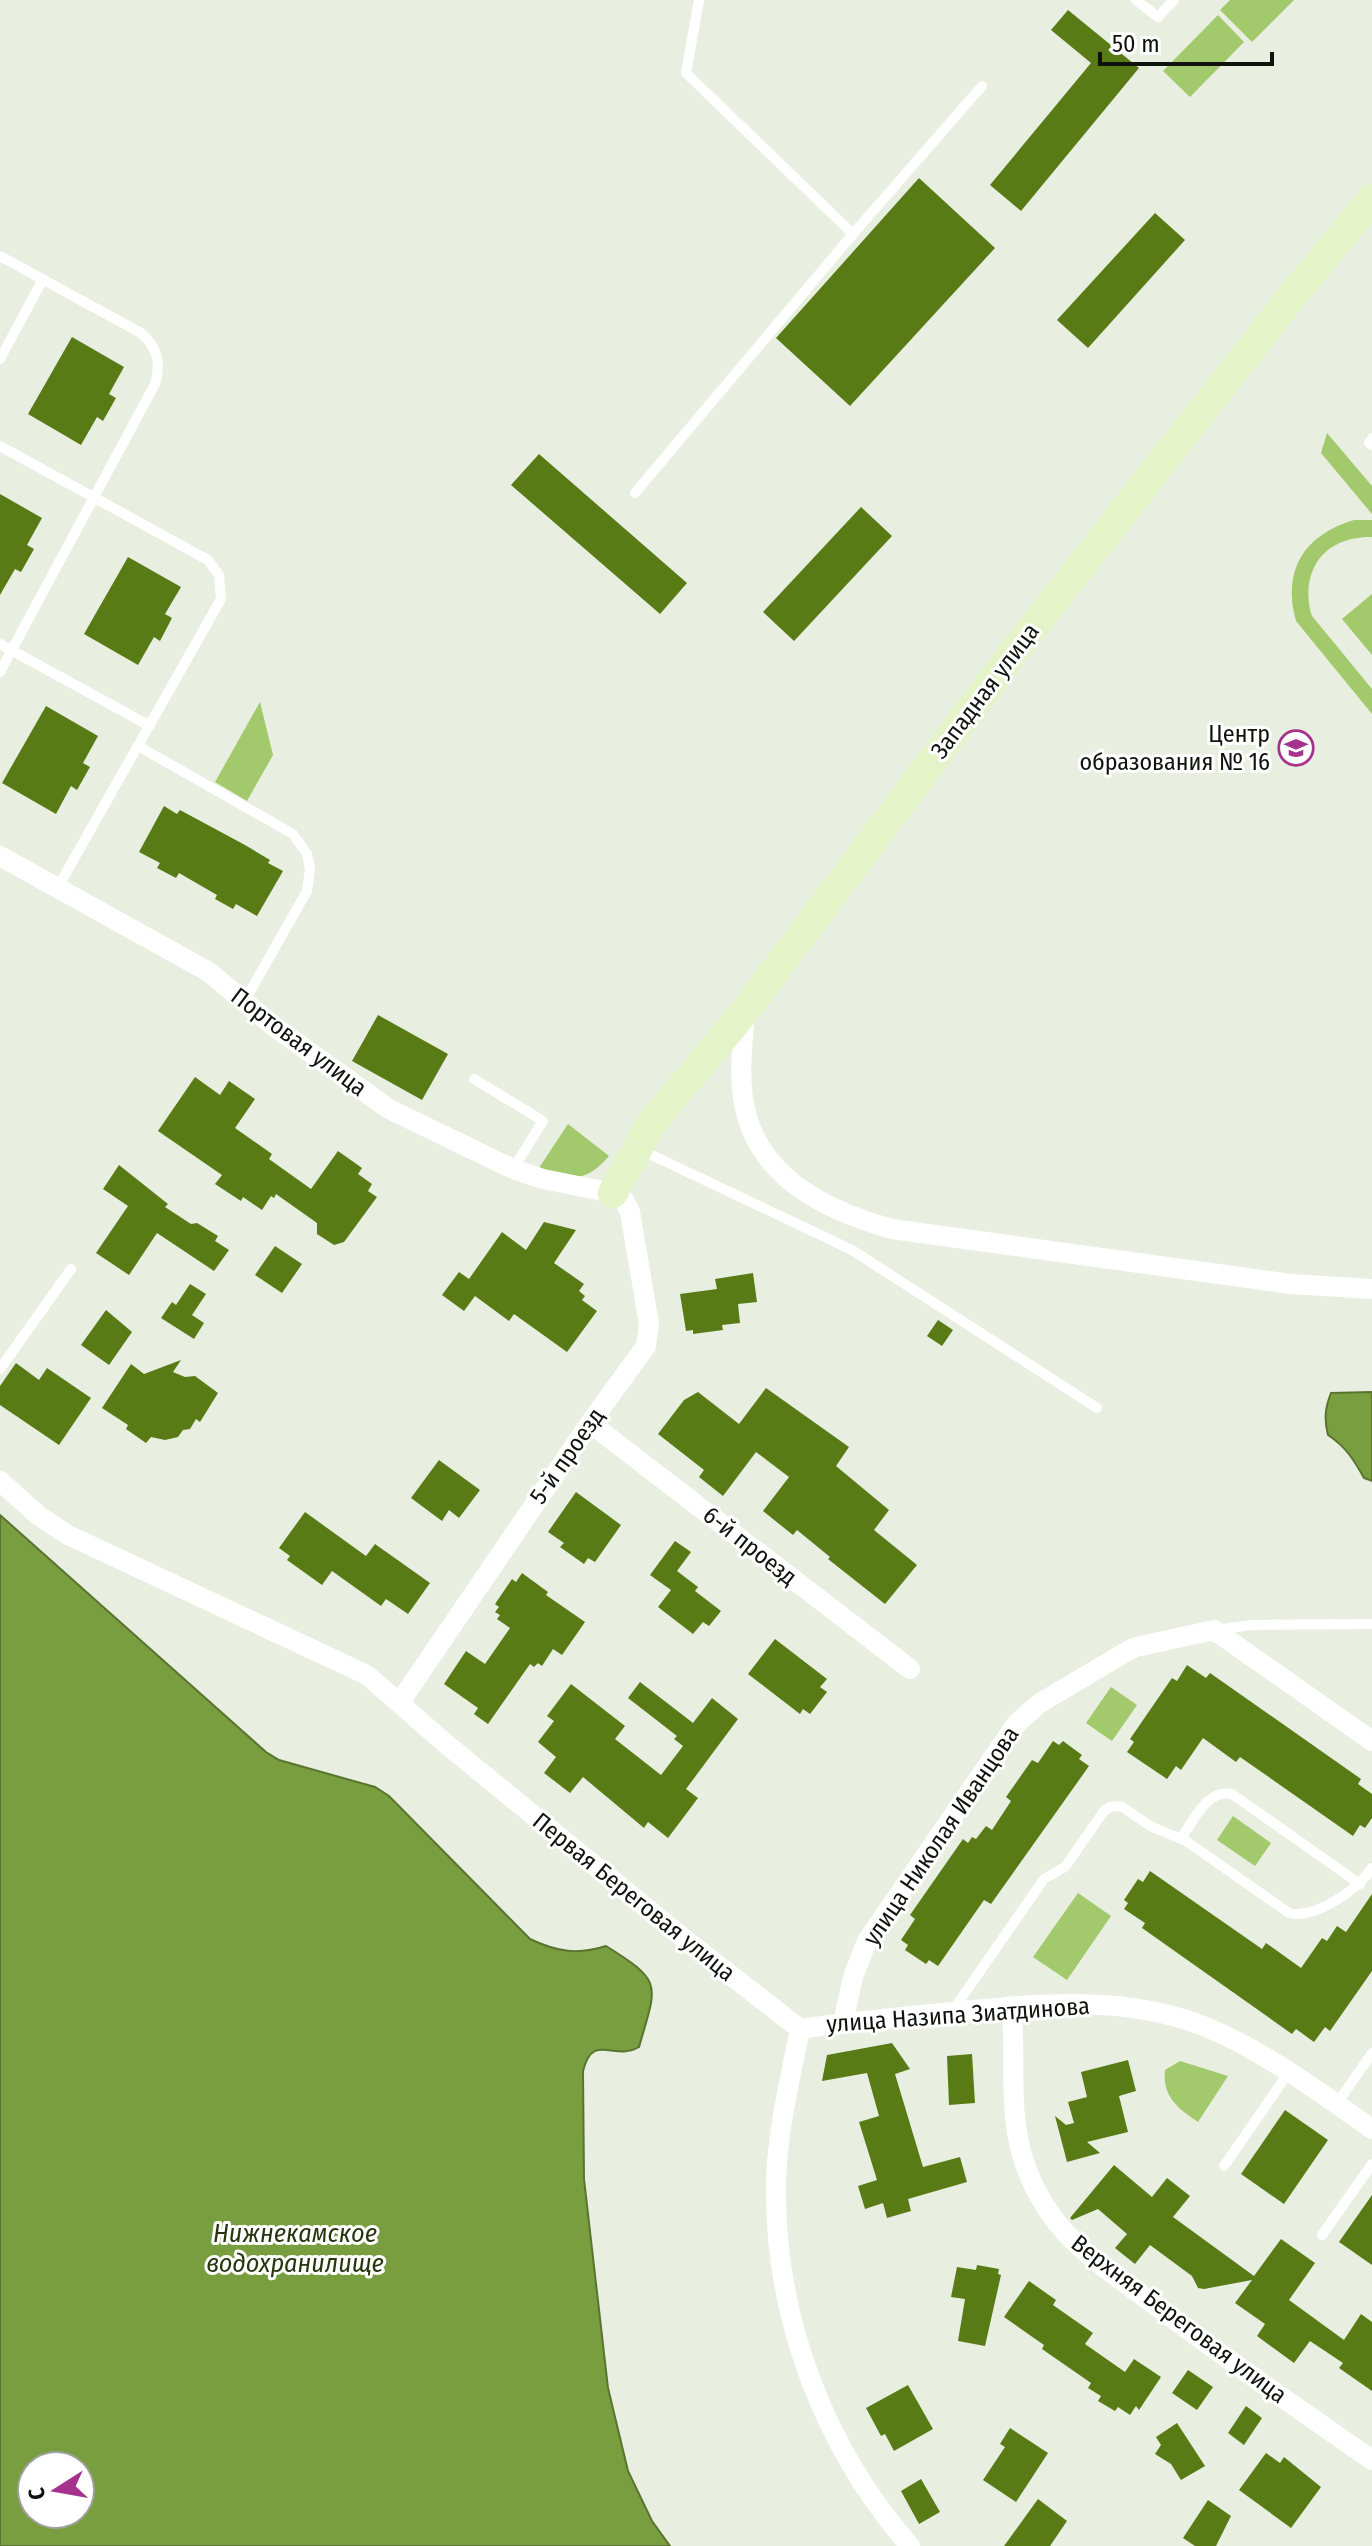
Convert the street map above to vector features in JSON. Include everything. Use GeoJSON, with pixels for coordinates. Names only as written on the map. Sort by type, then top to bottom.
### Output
{"type":"FeatureCollection","features":[{"type":"Feature","properties":{"kind":"street","name":"Западная улица"},"geometry":{"type":"LineString","coordinates":[[613,1193],[651,1124],[745,1011],[1013,653],[1292,296],[1372,199]]}},
{"type":"Feature","properties":{"kind":"street","name":"Портовая улица"},"geometry":{"type":"LineString","coordinates":[[0,856],[209,972],[244,1002],[389,1109],[513,1169],[543,1179],[613,1193]]}},
{"type":"Feature","properties":{"kind":"street"},"geometry":{"type":"LineString","coordinates":[[745,1011],[741,1065],[743,1100],[755,1139],[771,1165],[794,1185],[853,1218],[892,1229],[1291,1284],[1372,1289]]}},
{"type":"Feature","properties":{"kind":"street","name":"5-й проезд"},"geometry":{"type":"LineString","coordinates":[[400,1702],[646,1346],[649,1324],[630,1212],[624,1200],[613,1193]]}},
{"type":"Feature","properties":{"kind":"street","name":"6-й проезд"},"geometry":{"type":"LineString","coordinates":[[590,1423],[910,1669]]}},
{"type":"Feature","properties":{"kind":"street","name":"Первая Береговая улица"},"geometry":{"type":"LineString","coordinates":[[0,1481],[39,1516],[68,1535],[367,1675],[665,1923],[800,2029]]}},
{"type":"Feature","properties":{"kind":"street"},"geometry":{"type":"LineString","coordinates":[[1214,1630],[1372,1741]]}},
{"type":"Feature","properties":{"kind":"street","name":"улица Николая Иванцова"},"geometry":{"type":"LineString","coordinates":[[843,2023],[853,1977],[867,1941],[1024,1717],[1045,1700],[1130,1650],[1214,1630]]}},
{"type":"Feature","properties":{"kind":"street","name":"улица Назипа Зиатдинова"},"geometry":{"type":"LineString","coordinates":[[800,2029],[1011,2006],[1081,2003],[1145,2009],[1204,2027],[1243,2044],[1372,2129]]}},
{"type":"Feature","properties":{"kind":"street","name":"Верхняя Береговая улица"},"geometry":{"type":"LineString","coordinates":[[1011,2006],[1015,2039],[1013,2109],[1021,2153],[1038,2195],[1063,2230],[1095,2259],[1239,2369],[1372,2460]]}},
{"type":"Feature","properties":{"kind":"street"},"geometry":{"type":"LineString","coordinates":[[800,2029],[781,2125],[776,2196],[791,2321],[829,2425],[858,2478],[910,2546]]}},
{"type":"Feature","properties":{"kind":"lane"},"geometry":{"type":"LineString","coordinates":[[699,0],[686,73],[853,234]]}},
{"type":"Feature","properties":{"kind":"lane"},"geometry":{"type":"LineString","coordinates":[[1136,0],[1158,17],[1174,0]]}},
{"type":"Feature","properties":{"kind":"lane"},"geometry":{"type":"LineString","coordinates":[[635,493],[982,86]]}},
{"type":"Feature","properties":{"kind":"lane"},"geometry":{"type":"LineString","coordinates":[[0,256],[141,333],[159,360],[155,384],[0,672]]}},
{"type":"Feature","properties":{"kind":"lane"},"geometry":{"type":"LineString","coordinates":[[0,359],[43,279]]}},
{"type":"Feature","properties":{"kind":"lane"},"geometry":{"type":"LineString","coordinates":[[1372,438],[1369,443],[1372,445]]}},
{"type":"Feature","properties":{"kind":"lane"},"geometry":{"type":"LineString","coordinates":[[0,446],[208,560],[221,583],[221,599],[58,887]]}},
{"type":"Feature","properties":{"kind":"lane"},"geometry":{"type":"LineString","coordinates":[[0,644],[150,726]]}},
{"type":"Feature","properties":{"kind":"lane"},"geometry":{"type":"LineString","coordinates":[[138,746],[293,834],[307,854],[310,869],[307,891],[244,1002]]}},
{"type":"Feature","properties":{"kind":"lane"},"geometry":{"type":"LineString","coordinates":[[474,1079],[543,1121],[513,1169]]}},
{"type":"Feature","properties":{"kind":"lane"},"geometry":{"type":"LineString","coordinates":[[637,1148],[852,1250],[1097,1408]]}},
{"type":"Feature","properties":{"kind":"lane"},"geometry":{"type":"LineString","coordinates":[[0,1369],[71,1269]]}},
{"type":"Feature","properties":{"kind":"lane"},"geometry":{"type":"LineString","coordinates":[[1214,1630],[1244,1625],[1372,1624]]}},
{"type":"Feature","properties":{"kind":"lane"},"geometry":{"type":"LineString","coordinates":[[1181,1838],[1208,1800],[1220,1793],[1232,1794],[1360,1884]]}},
{"type":"Feature","properties":{"kind":"lane"},"geometry":{"type":"LineString","coordinates":[[952,2012],[1044,1879],[1065,1867],[1110,1807],[1121,1806],[1150,1826],[1181,1838],[1296,1915],[1312,1912],[1360,1884],[1372,1868]]}},
{"type":"Feature","properties":{"kind":"lane"},"geometry":{"type":"LineString","coordinates":[[1336,2105],[1372,2053]]}},
{"type":"Feature","properties":{"kind":"lane"},"geometry":{"type":"LineString","coordinates":[[1224,2166],[1289,2072]]}},
{"type":"Feature","properties":{"kind":"lane"},"geometry":{"type":"LineString","coordinates":[[1322,2235],[1372,2164]]}},
{"type":"Feature","properties":{"kind":"shaded area"},"geometry":{"type":"Polygon","coordinates":[[[1230,0],[1294,0],[1252,42],[1220,10],[1230,0]]]}},
{"type":"Feature","properties":{"kind":"shaded area"},"geometry":{"type":"Polygon","coordinates":[[[1218,15],[1244,42],[1190,97],[1163,71],[1218,15]]]}},
{"type":"Feature","properties":{"kind":"shaded area"},"geometry":{"type":"Polygon","coordinates":[[[1327,433],[1372,486],[1372,514],[1321,453],[1327,433]]]}},
{"type":"Feature","properties":{"kind":"shaded area"},"geometry":{"type":"Polygon","coordinates":[[[1354,520],[1372,520],[1372,537],[1341,543],[1319,559],[1309,585],[1309,600],[1312,616],[1372,689],[1372,714],[1296,621],[1292,603],[1292,586],[1301,557],[1322,535],[1354,520]]]}},
{"type":"Feature","properties":{"kind":"shaded area"},"geometry":{"type":"Polygon","coordinates":[[[1372,594],[1372,655],[1342,619],[1372,594]]]}},
{"type":"Feature","properties":{"kind":"shaded area"},"geometry":{"type":"Polygon","coordinates":[[[260,702],[273,755],[247,801],[215,782],[260,702]]]}},
{"type":"Feature","properties":{"kind":"shaded area"},"geometry":{"type":"Polygon","coordinates":[[[568,1124],[609,1156],[592,1171],[577,1177],[539,1168],[568,1124]]]}},
{"type":"Feature","properties":{"kind":"shaded area"},"geometry":{"type":"Polygon","coordinates":[[[1111,1687],[1137,1705],[1112,1741],[1086,1723],[1111,1687]]]}},
{"type":"Feature","properties":{"kind":"shaded area"},"geometry":{"type":"Polygon","coordinates":[[[1233,1816],[1271,1843],[1255,1866],[1217,1840],[1233,1816]]]}},
{"type":"Feature","properties":{"kind":"shaded area"},"geometry":{"type":"Polygon","coordinates":[[[1078,1893],[1111,1916],[1067,1980],[1033,1957],[1078,1893]]]}},
{"type":"Feature","properties":{"kind":"shaded area"},"geometry":{"type":"Polygon","coordinates":[[[1180,2061],[1228,2076],[1198,2122],[1178,2107],[1166,2087],[1165,2070],[1180,2061]]]}},
{"type":"Feature","properties":{"kind":"water"},"geometry":{"type":"Polygon","coordinates":[[[1372,1392],[1372,1481],[1364,1478],[1349,1454],[1328,1435],[1326,1409],[1331,1393],[1372,1392]]]}},
{"type":"Feature","properties":{"kind":"water","name":"Нижнекамское водохранилище"},"geometry":{"type":"Polygon","coordinates":[[[0,1515],[266,1752],[279,1760],[375,1787],[389,1796],[530,1939],[568,1951],[606,1946],[647,1977],[652,1997],[639,2047],[630,2051],[592,2052],[583,2071],[584,2179],[608,2388],[628,2471],[652,2521],[670,2546],[0,2546],[0,1515]]]}},
{"type":"Feature","properties":{"kind":"building"},"geometry":{"type":"Polygon","coordinates":[[[1068,10],[1139,68],[1021,211],[990,185],[1091,63],[1051,30],[1068,10]]]}},
{"type":"Feature","properties":{"kind":"building"},"geometry":{"type":"Polygon","coordinates":[[[919,178],[995,248],[850,406],[776,338],[919,178]]]}},
{"type":"Feature","properties":{"kind":"building"},"geometry":{"type":"Polygon","coordinates":[[[1155,213],[1185,240],[1088,348],[1057,320],[1155,213]]]}},
{"type":"Feature","properties":{"kind":"building"},"geometry":{"type":"Polygon","coordinates":[[[72,337],[124,367],[109,394],[116,398],[103,421],[97,417],[81,445],[28,414],[72,337]]]}},
{"type":"Feature","properties":{"kind":"building"},"geometry":{"type":"Polygon","coordinates":[[[539,454],[687,583],[660,614],[511,485],[539,454]]]}},
{"type":"Feature","properties":{"kind":"building"},"geometry":{"type":"Polygon","coordinates":[[[0,494],[42,518],[27,545],[34,549],[21,572],[15,569],[0,595],[0,494]]]}},
{"type":"Feature","properties":{"kind":"building"},"geometry":{"type":"Polygon","coordinates":[[[861,507],[892,536],[794,641],[763,612],[861,507]]]}},
{"type":"Feature","properties":{"kind":"building"},"geometry":{"type":"Polygon","coordinates":[[[128,557],[181,587],[165,614],[172,618],[160,641],[154,637],[138,665],[84,634],[128,557]]]}},
{"type":"Feature","properties":{"kind":"building"},"geometry":{"type":"Polygon","coordinates":[[[46,706],[98,736],[83,763],[90,767],[77,790],[71,786],[56,814],[2,783],[46,706]]]}},
{"type":"Feature","properties":{"kind":"building"},"geometry":{"type":"Polygon","coordinates":[[[164,806],[177,814],[180,810],[245,845],[283,871],[257,916],[236,904],[233,909],[215,899],[217,895],[179,873],[176,878],[157,868],[160,863],[139,852],[164,806]]]}},
{"type":"Feature","properties":{"kind":"building"},"geometry":{"type":"Polygon","coordinates":[[[378,1015],[448,1054],[422,1100],[352,1061],[378,1015]]]}},
{"type":"Feature","properties":{"kind":"building"},"geometry":{"type":"Polygon","coordinates":[[[195,1077],[220,1095],[229,1081],[255,1099],[235,1128],[272,1154],[269,1159],[311,1189],[338,1151],[362,1168],[358,1174],[372,1184],[368,1191],[377,1197],[344,1242],[334,1245],[317,1234],[317,1223],[276,1194],[274,1198],[271,1196],[262,1210],[243,1197],[241,1201],[215,1184],[222,1175],[158,1131],[195,1077]]]}},
{"type":"Feature","properties":{"kind":"building"},"geometry":{"type":"Polygon","coordinates":[[[119,1165],[168,1204],[165,1207],[191,1224],[197,1223],[218,1236],[215,1241],[229,1250],[214,1271],[157,1233],[129,1275],[96,1253],[128,1206],[103,1189],[119,1165]]]}},
{"type":"Feature","properties":{"kind":"building"},"geometry":{"type":"Polygon","coordinates":[[[544,1222],[576,1230],[554,1263],[584,1284],[579,1291],[585,1296],[582,1300],[597,1311],[567,1352],[514,1314],[509,1321],[475,1296],[464,1311],[442,1295],[459,1272],[469,1279],[502,1232],[526,1250],[544,1222]]]}},
{"type":"Feature","properties":{"kind":"building"},"geometry":{"type":"Polygon","coordinates":[[[275,1246],[302,1264],[282,1293],[255,1275],[275,1246]]]}},
{"type":"Feature","properties":{"kind":"building"},"geometry":{"type":"Polygon","coordinates":[[[753,1273],[757,1302],[738,1304],[740,1323],[722,1325],[723,1330],[693,1334],[693,1330],[686,1331],[680,1294],[717,1289],[715,1279],[753,1273]]]}},
{"type":"Feature","properties":{"kind":"building"},"geometry":{"type":"Polygon","coordinates":[[[190,1284],[206,1294],[192,1315],[204,1323],[194,1339],[161,1318],[172,1302],[176,1305],[190,1284]]]}},
{"type":"Feature","properties":{"kind":"building"},"geometry":{"type":"Polygon","coordinates":[[[106,1310],[132,1332],[109,1365],[81,1345],[106,1310]]]}},
{"type":"Feature","properties":{"kind":"building"},"geometry":{"type":"Polygon","coordinates":[[[938,1320],[953,1330],[942,1346],[927,1336],[938,1320]]]}},
{"type":"Feature","properties":{"kind":"building"},"geometry":{"type":"Polygon","coordinates":[[[181,1360],[173,1372],[185,1377],[195,1376],[218,1393],[200,1422],[196,1419],[190,1429],[183,1430],[178,1437],[165,1440],[151,1437],[146,1443],[126,1429],[128,1425],[102,1408],[131,1364],[144,1374],[181,1360]]]}},
{"type":"Feature","properties":{"kind":"building"},"geometry":{"type":"Polygon","coordinates":[[[16,1363],[39,1380],[47,1368],[91,1398],[59,1445],[0,1405],[0,1386],[16,1363]]]}},
{"type":"Feature","properties":{"kind":"building"},"geometry":{"type":"Polygon","coordinates":[[[766,1388],[849,1447],[836,1466],[889,1510],[874,1530],[917,1565],[885,1604],[797,1530],[793,1535],[763,1511],[789,1477],[756,1452],[723,1496],[699,1477],[704,1470],[658,1434],[684,1400],[698,1392],[739,1424],[766,1388]]]}},
{"type":"Feature","properties":{"kind":"building"},"geometry":{"type":"Polygon","coordinates":[[[439,1460],[480,1490],[459,1518],[449,1510],[442,1521],[411,1498],[439,1460]]]}},
{"type":"Feature","properties":{"kind":"building"},"geometry":{"type":"Polygon","coordinates":[[[576,1492],[621,1525],[595,1562],[588,1558],[584,1564],[560,1547],[564,1543],[548,1532],[576,1492]]]}},
{"type":"Feature","properties":{"kind":"building"},"geometry":{"type":"Polygon","coordinates":[[[305,1512],[366,1556],[375,1544],[430,1583],[408,1614],[386,1599],[381,1606],[332,1571],[322,1585],[287,1560],[290,1556],[279,1548],[305,1512]]]}},
{"type":"Feature","properties":{"kind":"building"},"geometry":{"type":"Polygon","coordinates":[[[675,1541],[691,1552],[677,1571],[698,1587],[695,1591],[721,1611],[709,1626],[703,1622],[693,1634],[658,1607],[671,1590],[650,1575],[675,1541]]]}},
{"type":"Feature","properties":{"kind":"building"},"geometry":{"type":"Polygon","coordinates":[[[522,1573],[548,1592],[546,1595],[585,1622],[562,1655],[553,1649],[542,1666],[530,1664],[488,1724],[474,1714],[478,1708],[444,1684],[466,1651],[485,1664],[510,1628],[497,1619],[500,1615],[495,1612],[499,1607],[495,1604],[512,1579],[516,1582],[522,1573]]]}},
{"type":"Feature","properties":{"kind":"building"},"geometry":{"type":"Polygon","coordinates":[[[775,1639],[827,1679],[820,1687],[827,1692],[810,1714],[803,1709],[800,1714],[748,1674],[775,1639]]]}},
{"type":"Feature","properties":{"kind":"building"},"geometry":{"type":"Polygon","coordinates":[[[1187,1665],[1206,1678],[1210,1673],[1361,1779],[1358,1784],[1372,1794],[1372,1818],[1365,1828],[1360,1825],[1353,1836],[1240,1757],[1236,1762],[1203,1738],[1181,1770],[1176,1766],[1167,1779],[1127,1752],[1134,1742],[1130,1739],[1172,1678],[1177,1681],[1187,1665]]]}},
{"type":"Feature","properties":{"kind":"building"},"geometry":{"type":"Polygon","coordinates":[[[640,1682],[693,1723],[712,1698],[738,1719],[686,1789],[698,1798],[668,1838],[648,1822],[644,1828],[583,1777],[570,1793],[544,1773],[556,1757],[538,1742],[554,1721],[547,1716],[571,1684],[625,1726],[615,1739],[661,1775],[683,1746],[674,1739],[677,1736],[628,1698],[640,1682]]]}},
{"type":"Feature","properties":{"kind":"building"},"geometry":{"type":"Polygon","coordinates":[[[1053,1741],[1059,1745],[1063,1741],[1082,1755],[1079,1759],[1089,1766],[991,1904],[984,1900],[938,1966],[929,1960],[926,1964],[905,1950],[908,1945],[901,1940],[915,1919],[910,1915],[963,1839],[968,1843],[972,1837],[976,1839],[986,1826],[992,1830],[1011,1801],[1006,1797],[1032,1760],[1038,1763],[1053,1741]]]}},
{"type":"Feature","properties":{"kind":"building"},"geometry":{"type":"Polygon","coordinates":[[[1150,1871],[1262,1949],[1266,1943],[1301,1968],[1322,1938],[1327,1941],[1337,1926],[1346,1932],[1372,1894],[1372,1971],[1330,2031],[1325,2027],[1314,2042],[1296,2029],[1292,2034],[1142,1928],[1145,1923],[1124,1909],[1128,1903],[1124,1900],[1138,1879],[1143,1882],[1150,1871]]]}},
{"type":"Feature","properties":{"kind":"building"},"geometry":{"type":"Polygon","coordinates":[[[892,2043],[910,2069],[895,2074],[923,2167],[960,2157],[967,2182],[908,2199],[911,2211],[887,2218],[883,2203],[865,2209],[858,2186],[877,2180],[859,2122],[879,2116],[867,2073],[822,2081],[827,2055],[892,2043]]]}},
{"type":"Feature","properties":{"kind":"building"},"geometry":{"type":"Polygon","coordinates":[[[972,2054],[975,2103],[949,2105],[947,2056],[972,2054]]]}},
{"type":"Feature","properties":{"kind":"building"},"geometry":{"type":"Polygon","coordinates":[[[1128,2060],[1136,2091],[1119,2096],[1128,2132],[1087,2142],[1100,2153],[1067,2162],[1055,2116],[1066,2125],[1074,2123],[1068,2102],[1087,2097],[1081,2072],[1128,2060]]]}},
{"type":"Feature","properties":{"kind":"building"},"geometry":{"type":"Polygon","coordinates":[[[1285,2110],[1328,2140],[1284,2204],[1241,2174],[1285,2110]]]}},
{"type":"Feature","properties":{"kind":"building"},"geometry":{"type":"Polygon","coordinates":[[[1114,2165],[1152,2197],[1167,2178],[1190,2196],[1173,2217],[1254,2276],[1281,2239],[1315,2263],[1289,2300],[1344,2340],[1361,2314],[1372,2322],[1372,2391],[1339,2368],[1343,2363],[1310,2341],[1294,2363],[1257,2336],[1265,2324],[1235,2303],[1252,2280],[1198,2288],[1192,2276],[1150,2245],[1135,2264],[1115,2248],[1127,2234],[1098,2209],[1072,2220],[1070,2218],[1114,2165]]]}},
{"type":"Feature","properties":{"kind":"building"},"geometry":{"type":"Polygon","coordinates":[[[1372,2195],[1372,2265],[1339,2242],[1372,2195]]]}},
{"type":"Feature","properties":{"kind":"building"},"geometry":{"type":"Polygon","coordinates":[[[977,2265],[999,2269],[998,2274],[1001,2275],[985,2346],[958,2341],[965,2299],[951,2297],[957,2267],[976,2270],[977,2265]]]}},
{"type":"Feature","properties":{"kind":"building"},"geometry":{"type":"Polygon","coordinates":[[[1029,2281],[1056,2300],[1053,2305],[1093,2333],[1085,2344],[1125,2372],[1134,2359],[1161,2377],[1139,2410],[1136,2406],[1130,2415],[1118,2407],[1115,2411],[1098,2401],[1101,2396],[1088,2388],[1091,2383],[1042,2349],[1044,2345],[1004,2317],[1029,2281]]]}},
{"type":"Feature","properties":{"kind":"building"},"geometry":{"type":"Polygon","coordinates":[[[1188,2370],[1213,2387],[1197,2410],[1172,2393],[1188,2370]]]}},
{"type":"Feature","properties":{"kind":"building"},"geometry":{"type":"Polygon","coordinates":[[[908,2385],[933,2429],[894,2451],[885,2434],[881,2436],[866,2408],[908,2385]]]}},
{"type":"Feature","properties":{"kind":"building"},"geometry":{"type":"Polygon","coordinates":[[[1246,2406],[1262,2418],[1244,2445],[1228,2433],[1246,2406]]]}},
{"type":"Feature","properties":{"kind":"building"},"geometry":{"type":"Polygon","coordinates":[[[1177,2423],[1205,2466],[1181,2480],[1171,2464],[1155,2454],[1161,2445],[1156,2437],[1177,2423]]]}},
{"type":"Feature","properties":{"kind":"building"},"geometry":{"type":"Polygon","coordinates":[[[1010,2428],[1048,2453],[1016,2502],[983,2480],[1005,2447],[1000,2444],[1010,2428]]]}},
{"type":"Feature","properties":{"kind":"building"},"geometry":{"type":"Polygon","coordinates":[[[1266,2453],[1280,2463],[1284,2457],[1321,2487],[1291,2528],[1239,2490],[1266,2453]]]}},
{"type":"Feature","properties":{"kind":"building"},"geometry":{"type":"Polygon","coordinates":[[[921,2479],[940,2512],[919,2524],[901,2491],[921,2479]]]}},
{"type":"Feature","properties":{"kind":"building"},"geometry":{"type":"Polygon","coordinates":[[[1038,2499],[1067,2521],[1050,2546],[1004,2546],[1038,2499]]]}},
{"type":"Feature","properties":{"kind":"building"},"geometry":{"type":"Polygon","coordinates":[[[1208,2500],[1231,2516],[1216,2546],[1195,2546],[1183,2538],[1208,2500]]]}},
{"type":"Feature","properties":{"kind":"place","name":"Центр образования № 16"},"geometry":{"type":"Point","coordinates":[1296,748]}}]}
